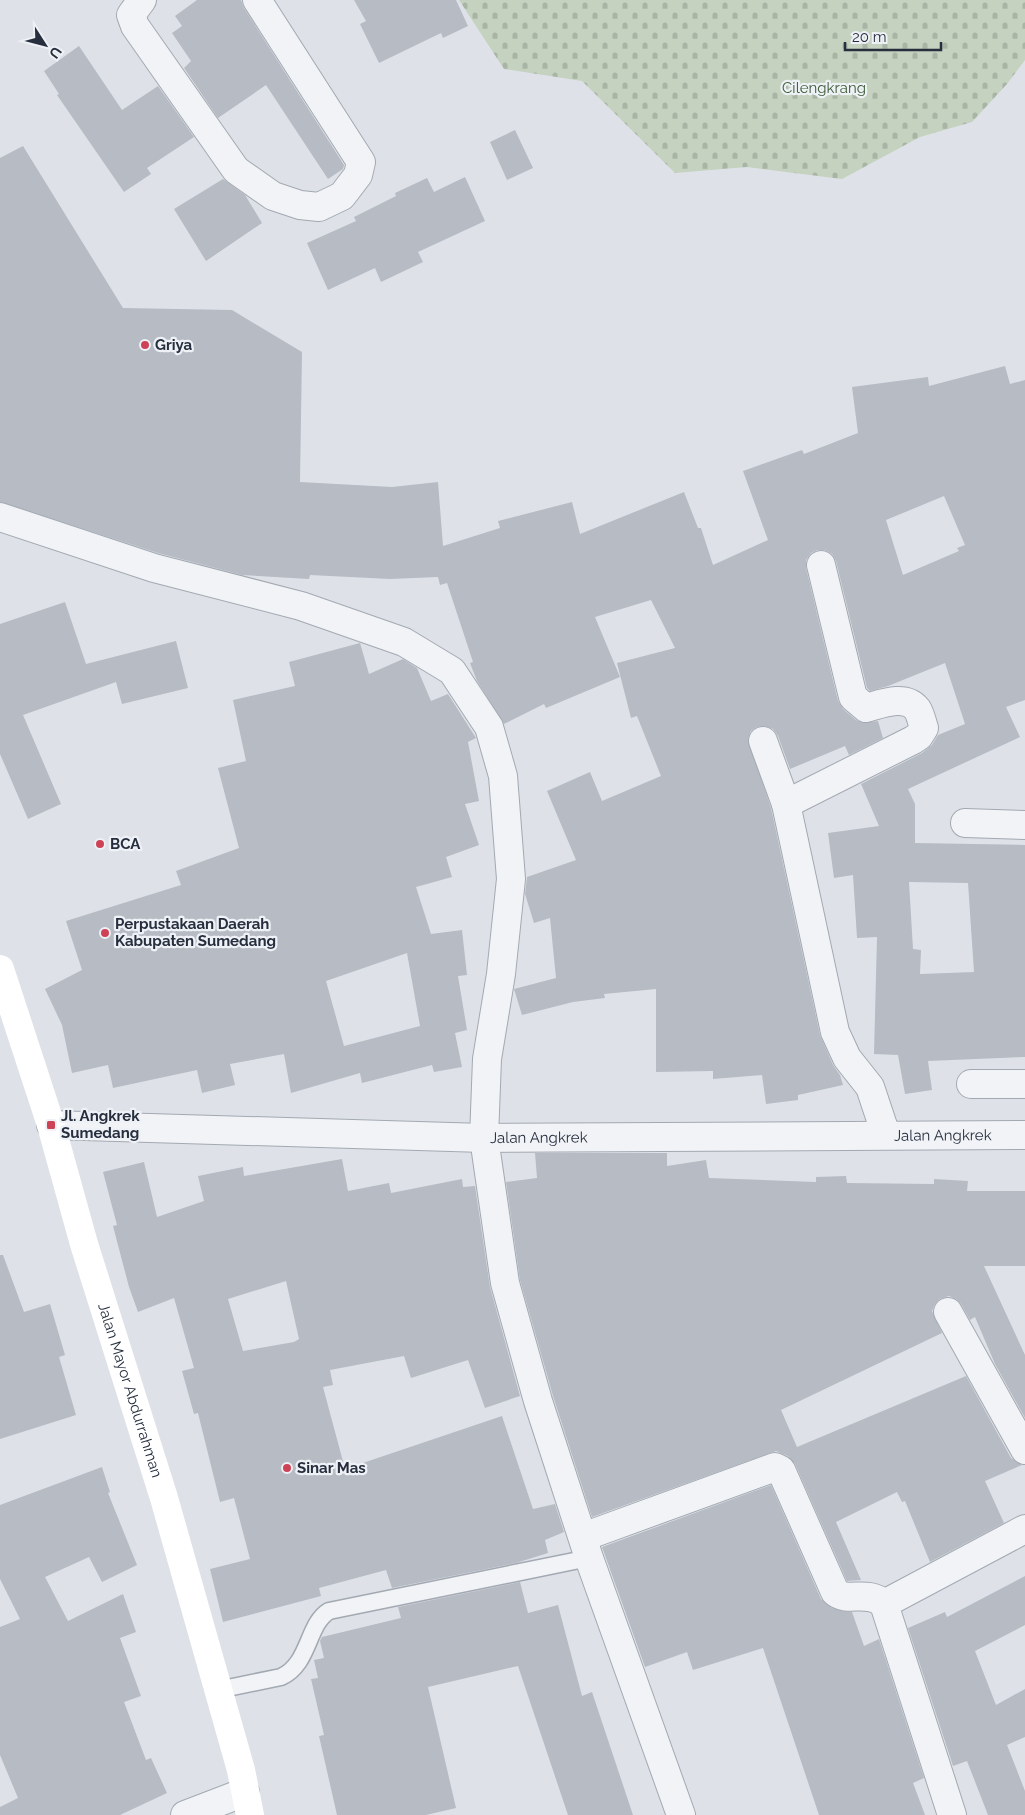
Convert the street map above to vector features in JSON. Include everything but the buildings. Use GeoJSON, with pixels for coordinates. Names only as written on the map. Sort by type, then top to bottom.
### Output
{"type":"FeatureCollection","features":[{"type":"Feature","properties":{"kind":"main road","name":"Jalan Mayor Abdurrahman"},"geometry":{"type":"LineString","coordinates":[[0,969],[52,1125],[84,1244],[164,1498],[248,1804]]}},
{"type":"Feature","properties":{"kind":"street"},"geometry":{"type":"LineString","coordinates":[[142,0],[131,15],[135,26],[236,170],[284,201],[300,206],[319,206],[342,196],[358,175],[361,162],[257,0]]}},
{"type":"Feature","properties":{"kind":"street"},"geometry":{"type":"LineString","coordinates":[[0,517],[154,568],[301,606],[404,642],[452,671],[489,727],[503,776],[510,870],[501,974],[486,1059],[484,1138],[505,1283],[538,1401],[586,1548],[681,1815]]}},
{"type":"Feature","properties":{"kind":"street"},"geometry":{"type":"LineString","coordinates":[[786,804],[912,740],[919,736],[924,728],[917,709],[901,700],[866,708],[852,697],[821,565]]}},
{"type":"Feature","properties":{"kind":"street"},"geometry":{"type":"LineString","coordinates":[[762,741],[786,804],[835,1032],[847,1058],[870,1087],[886,1135]]}},
{"type":"Feature","properties":{"kind":"street"},"geometry":{"type":"LineString","coordinates":[[965,823],[1025,825]]}},
{"type":"Feature","properties":{"kind":"street"},"geometry":{"type":"LineString","coordinates":[[971,1084],[1025,1084]]}},
{"type":"Feature","properties":{"kind":"street","name":"Jalan Angkrek"},"geometry":{"type":"LineString","coordinates":[[52,1125],[484,1138],[1025,1135]]}},
{"type":"Feature","properties":{"kind":"street"},"geometry":{"type":"LineString","coordinates":[[948,1312],[1025,1450]]}},
{"type":"Feature","properties":{"kind":"street"},"geometry":{"type":"LineString","coordinates":[[586,1548],[775,1467],[781,1470],[835,1592],[842,1595],[869,1595],[878,1598],[884,1604],[952,1815]]}},
{"type":"Feature","properties":{"kind":"street"},"geometry":{"type":"LineString","coordinates":[[884,1604],[1025,1529]]}},
{"type":"Feature","properties":{"kind":"street"},"geometry":{"type":"LineString","coordinates":[[184,1815],[248,1804]]}},
{"type":"Feature","properties":{"kind":"lane"},"geometry":{"type":"LineString","coordinates":[[218,1690],[281,1677],[290,1673],[309,1643],[323,1614],[329,1611],[586,1548]]}},
{"type":"Feature","properties":{"kind":"green space","name":"Cilengkrang"},"geometry":{"type":"Polygon","coordinates":[[[459,0],[1025,0],[1025,60],[1007,84],[972,122],[920,137],[842,179],[747,167],[675,173],[582,81],[504,69],[459,0]]]}},
{"type":"Feature","properties":{"kind":"place","name":"Griya"},"geometry":{"type":"Point","coordinates":[145,345]}},
{"type":"Feature","properties":{"kind":"place","name":"BCA"},"geometry":{"type":"Point","coordinates":[100,844]}},
{"type":"Feature","properties":{"kind":"place","name":"Perpustakaan Daerah Kabupaten Sumedang"},"geometry":{"type":"Point","coordinates":[105,933]}},
{"type":"Feature","properties":{"kind":"place","name":"Jl. Angkrek Sumedang"},"geometry":{"type":"Point","coordinates":[51,1125]}},
{"type":"Feature","properties":{"kind":"place","name":"Sinar Mas"},"geometry":{"type":"Point","coordinates":[287,1468]}}]}
